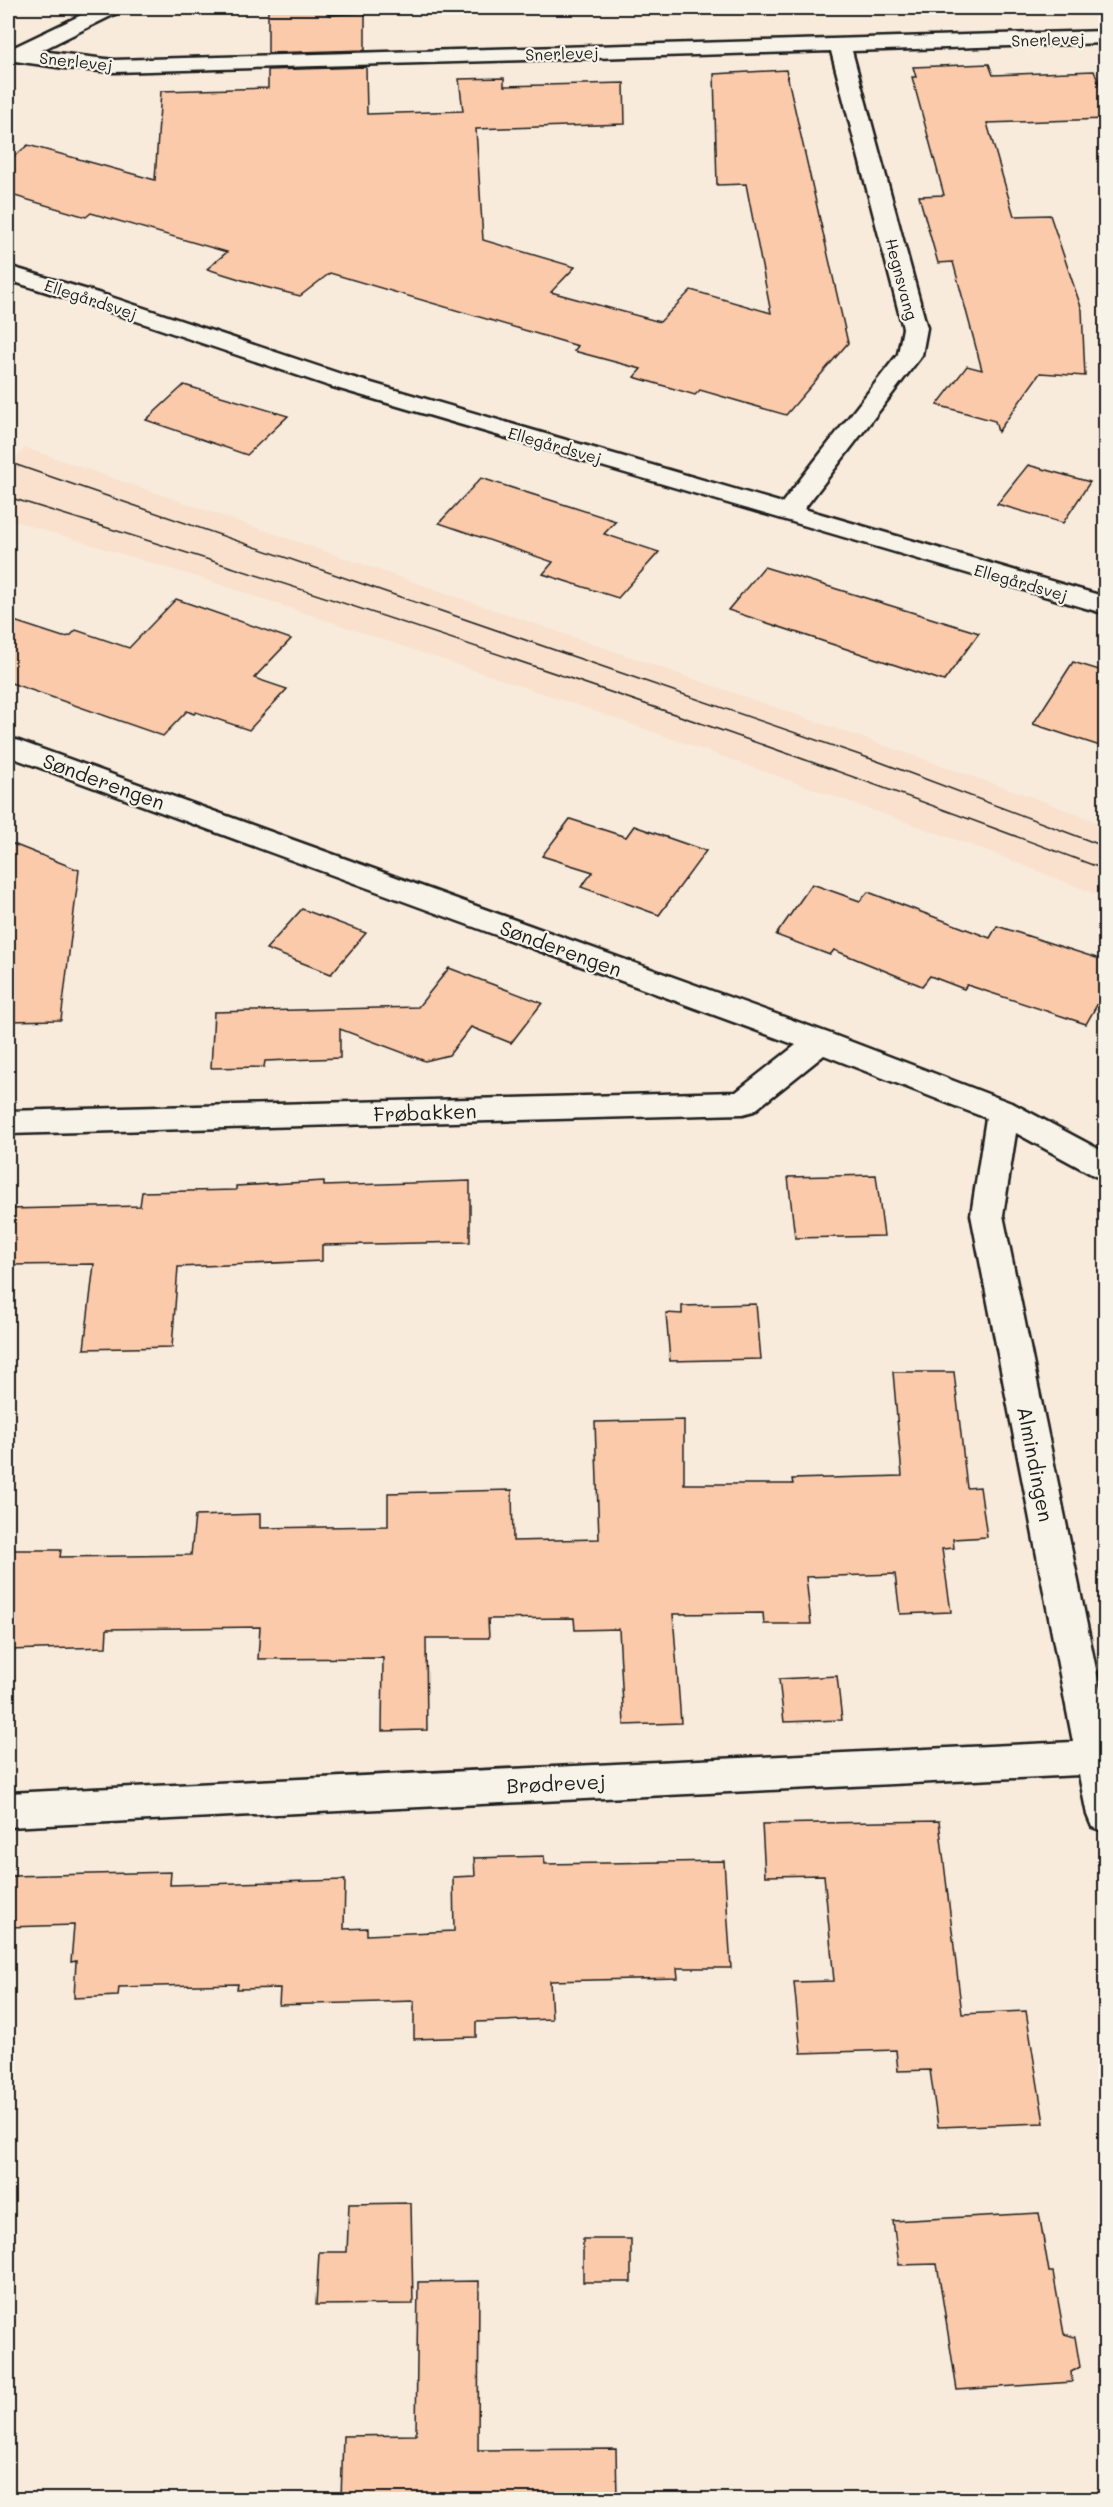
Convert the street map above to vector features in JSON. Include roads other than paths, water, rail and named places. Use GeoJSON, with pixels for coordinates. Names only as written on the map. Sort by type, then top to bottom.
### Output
{"type":"FeatureCollection","features":[{"type":"Feature","properties":{"kind":"street"},"geometry":{"type":"LineString","coordinates":[[13,55],[112,8]]}},
{"type":"Feature","properties":{"kind":"street","name":"Snerlevej"},"geometry":{"type":"LineString","coordinates":[[13,55],[114,66],[1106,37]]}},
{"type":"Feature","properties":{"kind":"street","name":"Hegnsvang"},"geometry":{"type":"LineString","coordinates":[[787,514],[910,355],[915,328],[840,45]]}},
{"type":"Feature","properties":{"kind":"street","name":"Ellegårdsvej"},"geometry":{"type":"LineString","coordinates":[[8,273],[103,302],[335,380],[1106,606]]}},
{"type":"Feature","properties":{"kind":"street","name":"Sønderengen"},"geometry":{"type":"LineString","coordinates":[[8,746],[820,1042],[1003,1112],[1106,1168]]}},
{"type":"Feature","properties":{"kind":"street","name":"Frøbakken"},"geometry":{"type":"LineString","coordinates":[[8,1123],[744,1103],[820,1042]]}},
{"type":"Feature","properties":{"kind":"street","name":"Almindingen"},"geometry":{"type":"LineString","coordinates":[[1003,1112],[987,1215],[1100,1757],[1106,1815]]}},
{"type":"Feature","properties":{"kind":"street","name":"Brødrevej"},"geometry":{"type":"LineString","coordinates":[[8,1810],[1100,1757]]}},
{"type":"Feature","properties":{"kind":"tram line"},"geometry":{"type":"LineString","coordinates":[[8,462],[880,762],[1106,847]]}},
{"type":"Feature","properties":{"kind":"tram line"},"geometry":{"type":"LineString","coordinates":[[8,497],[285,584],[560,675],[834,770],[1106,870]]}}]}
